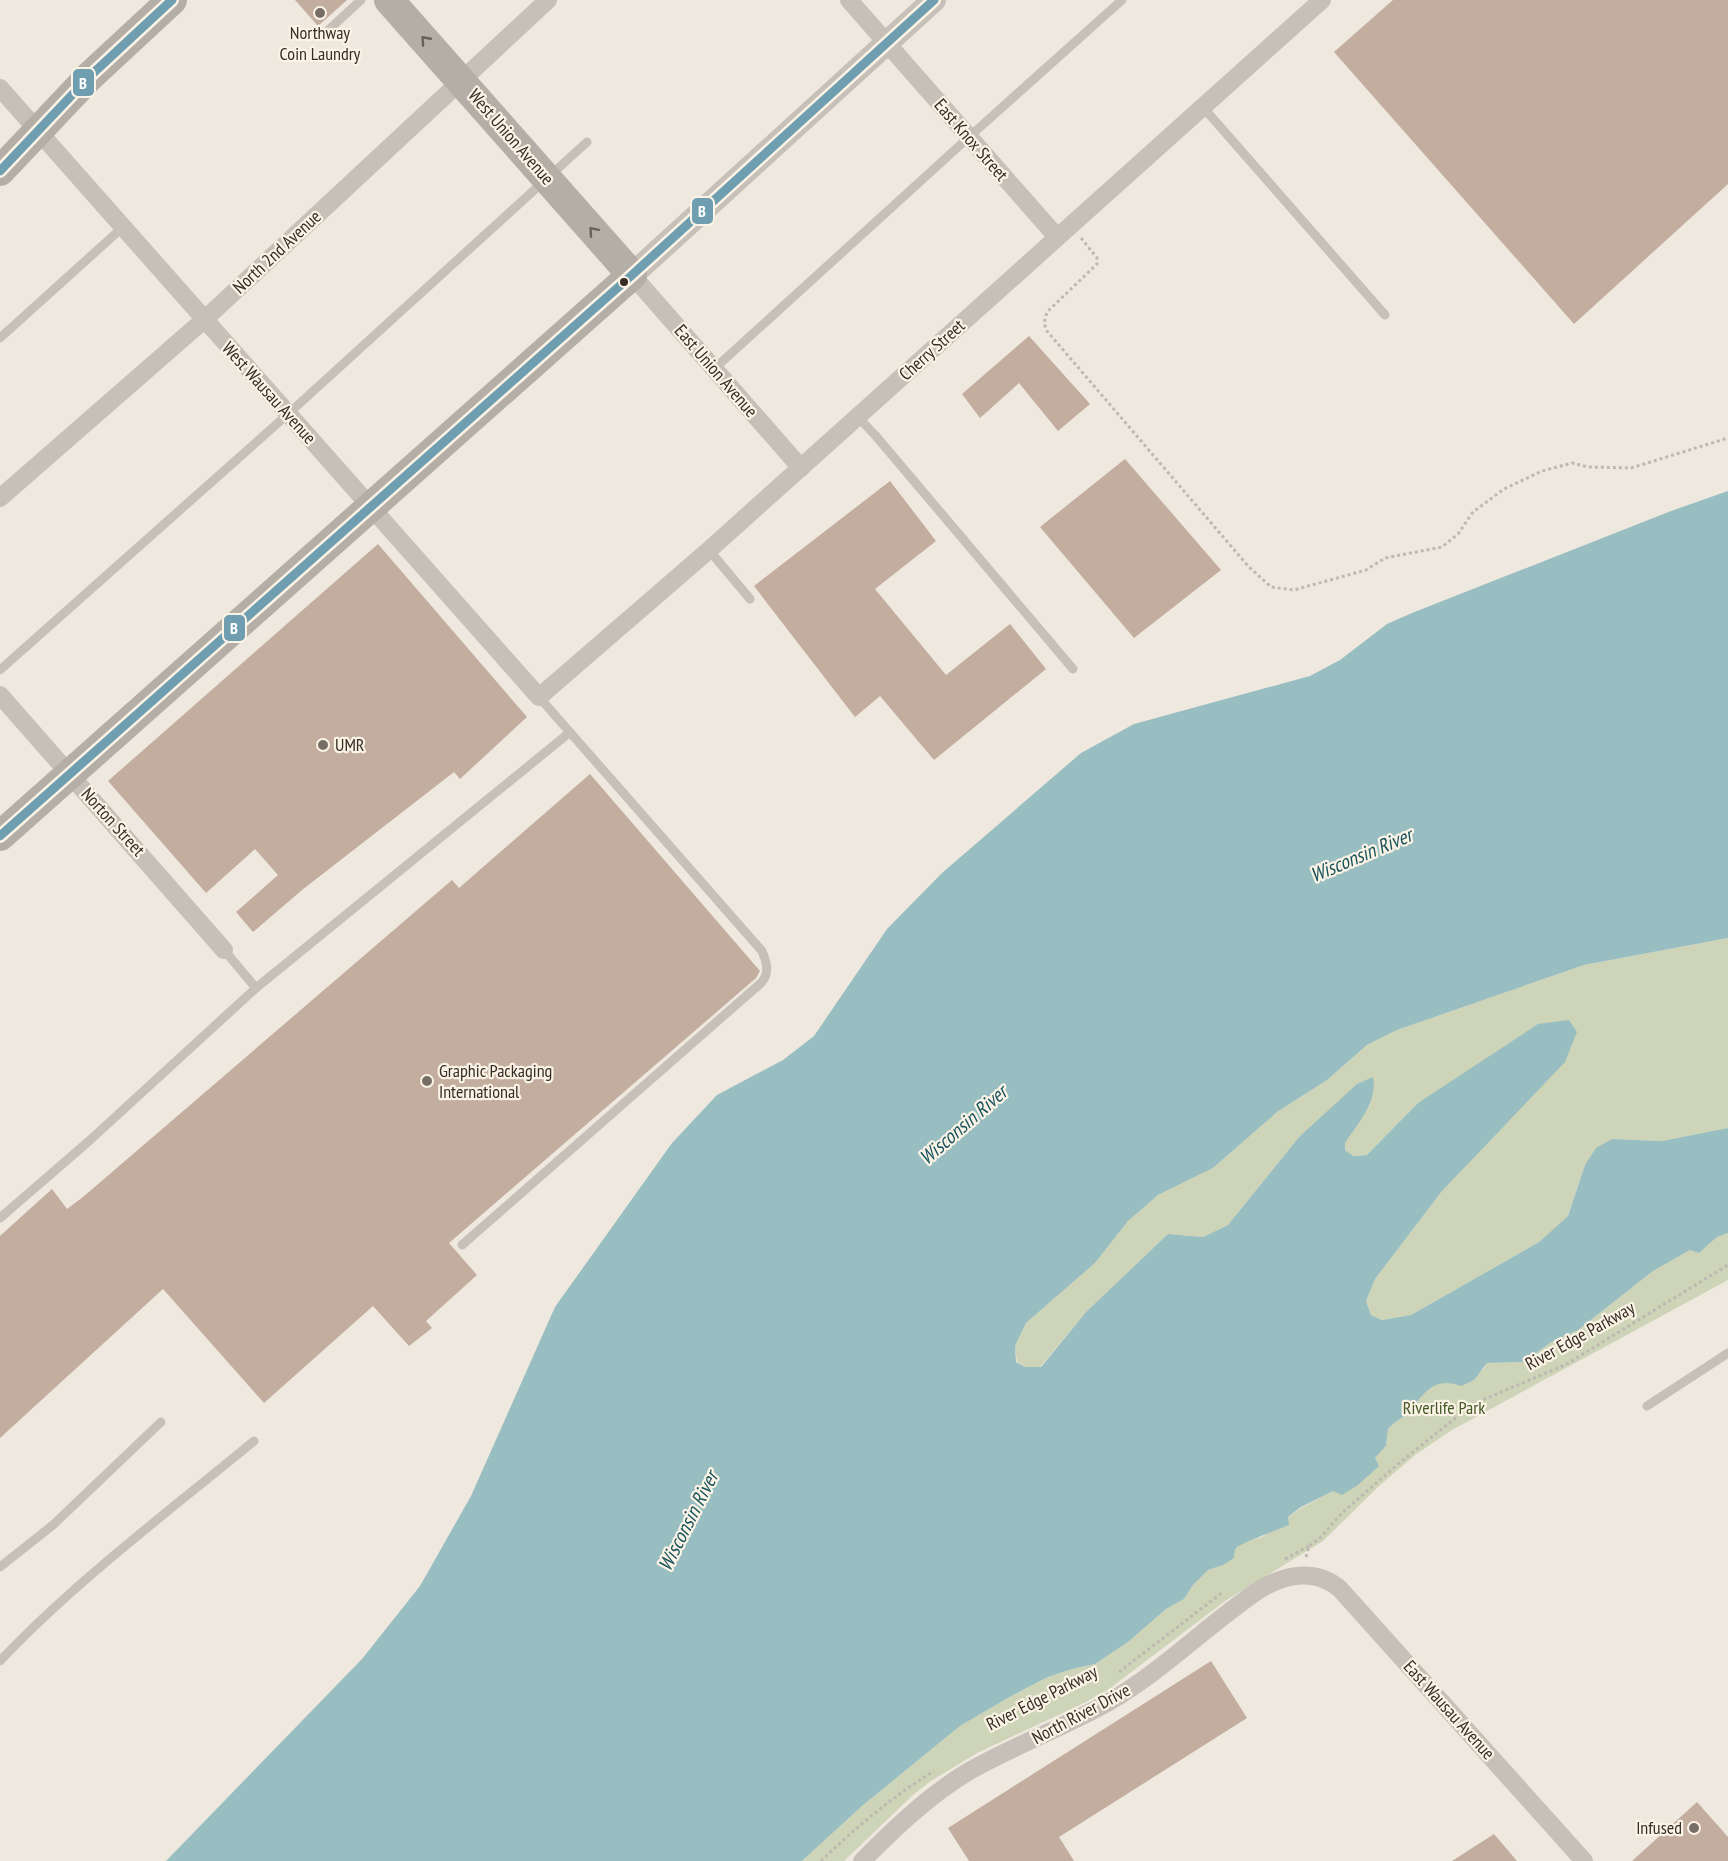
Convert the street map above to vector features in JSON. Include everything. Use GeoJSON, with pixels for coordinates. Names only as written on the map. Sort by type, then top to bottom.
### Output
{"type":"FeatureCollection","features":[{"type":"Feature","properties":{"kind":"main road"},"geometry":{"type":"LineString","coordinates":[[0,171],[89,77],[172,0]]}},
{"type":"Feature","properties":{"kind":"main road","name":"West Union Avenue"},"geometry":{"type":"LineString","coordinates":[[389,0],[632,275]]}},
{"type":"Feature","properties":{"kind":"main road"},"geometry":{"type":"LineString","coordinates":[[0,836],[632,275]]}},
{"type":"Feature","properties":{"kind":"street","name":"North 2nd Avenue"},"geometry":{"type":"LineString","coordinates":[[0,498],[204,319],[548,0]]}},
{"type":"Feature","properties":{"kind":"street","name":"East Knox Street"},"geometry":{"type":"LineString","coordinates":[[849,0],[969,136],[1063,231]]}},
{"type":"Feature","properties":{"kind":"street"},"geometry":{"type":"LineString","coordinates":[[632,275],[934,0]]}},
{"type":"Feature","properties":{"kind":"street","name":"Cherry Street"},"geometry":{"type":"LineString","coordinates":[[539,697],[709,550],[1322,0]]}},
{"type":"Feature","properties":{"kind":"street","name":"West Wausau Avenue"},"geometry":{"type":"LineString","coordinates":[[0,88],[539,697]]}},
{"type":"Feature","properties":{"kind":"street","name":"East Union Avenue"},"geometry":{"type":"LineString","coordinates":[[632,275],[801,468]]}},
{"type":"Feature","properties":{"kind":"street","name":"Norton Street"},"geometry":{"type":"LineString","coordinates":[[0,695],[224,950]]}},
{"type":"Feature","properties":{"kind":"street","name":"East Wausau Avenue"},"geometry":{"type":"LineString","coordinates":[[1304,1575],[1329,1580],[1340,1589],[1581,1860]]}},
{"type":"Feature","properties":{"kind":"street","name":"North River Drive"},"geometry":{"type":"LineString","coordinates":[[862,1861],[910,1815],[952,1782],[1109,1702],[1144,1680],[1259,1590],[1279,1580],[1304,1575]]}},
{"type":"Feature","properties":{"kind":"lane"},"geometry":{"type":"LineString","coordinates":[[322,36],[361,0]]}},
{"type":"Feature","properties":{"kind":"lane"},"geometry":{"type":"LineString","coordinates":[[714,369],[1122,0]]}},
{"type":"Feature","properties":{"kind":"lane"},"geometry":{"type":"LineString","coordinates":[[1202,106],[1386,315]]}},
{"type":"Feature","properties":{"kind":"lane"},"geometry":{"type":"LineString","coordinates":[[0,670],[288,414],[587,142]]}},
{"type":"Feature","properties":{"kind":"lane"},"geometry":{"type":"LineString","coordinates":[[0,338],[123,227]]}},
{"type":"Feature","properties":{"kind":"lane"},"geometry":{"type":"LineString","coordinates":[[857,416],[876,435],[1073,669]]}},
{"type":"Feature","properties":{"kind":"lane"},"geometry":{"type":"LineString","coordinates":[[709,550],[750,599]]}},
{"type":"Feature","properties":{"kind":"lane"},"geometry":{"type":"LineString","coordinates":[[462,1245],[761,983],[767,972],[762,951],[539,697]]}},
{"type":"Feature","properties":{"kind":"lane"},"geometry":{"type":"LineString","coordinates":[[0,1218],[89,1141],[255,988],[569,732]]}},
{"type":"Feature","properties":{"kind":"lane"},"geometry":{"type":"LineString","coordinates":[[224,950],[255,988]]}},
{"type":"Feature","properties":{"kind":"lane"},"geometry":{"type":"LineString","coordinates":[[1647,1406],[1728,1353]]}},
{"type":"Feature","properties":{"kind":"lane"},"geometry":{"type":"LineString","coordinates":[[0,1567],[53,1525],[161,1422]]}},
{"type":"Feature","properties":{"kind":"lane"},"geometry":{"type":"LineString","coordinates":[[0,1661],[37,1623],[254,1441]]}},
{"type":"Feature","properties":{"kind":"path"},"geometry":{"type":"LineString","coordinates":[[1063,231],[1097,258],[1097,264],[1047,312],[1044,323],[1047,331],[1248,566],[1267,584],[1276,589],[1294,590],[1366,570],[1384,558],[1442,547],[1458,534],[1473,512],[1504,489],[1542,471],[1572,463],[1588,467],[1631,468],[1728,438]]}},
{"type":"Feature","properties":{"kind":"path","name":"River Edge Parkway"},"geometry":{"type":"LineString","coordinates":[[1280,1561],[1321,1537],[1342,1513],[1398,1464],[1473,1404],[1565,1365],[1728,1265]]}},
{"type":"Feature","properties":{"kind":"path"},"geometry":{"type":"LineString","coordinates":[[1304,1575],[1309,1546]]}},
{"type":"Feature","properties":{"kind":"path","name":"River Edge Parkway"},"geometry":{"type":"LineString","coordinates":[[1118,1674],[1200,1608],[1232,1587]]}},
{"type":"Feature","properties":{"kind":"path"},"geometry":{"type":"LineString","coordinates":[[820,1861],[890,1801],[942,1766]]}},
{"type":"Feature","properties":{"kind":"green space"},"geometry":{"type":"Polygon","coordinates":[[[1728,938],[1728,1128],[1662,1141],[1612,1139],[1585,1165],[1568,1216],[1539,1242],[1411,1315],[1382,1320],[1371,1315],[1366,1301],[1375,1279],[1442,1191],[1418,1103],[1367,1155],[1353,1156],[1345,1150],[1345,1143],[1371,1103],[1299,1137],[1228,1225],[1203,1237],[1168,1234],[1086,1312],[1040,1367],[1025,1367],[1017,1362],[1015,1346],[1026,1323],[1095,1263],[1128,1221],[1158,1195],[1213,1168],[1277,1112],[1327,1080],[1367,1045],[1397,1030],[1584,965],[1728,938]]]}},
{"type":"Feature","properties":{"kind":"green space","name":"Riverlife Park"},"geometry":{"type":"Polygon","coordinates":[[[1728,1233],[1728,1280],[1452,1430],[1415,1455],[1379,1486],[1323,1541],[1225,1601],[1109,1689],[977,1753],[931,1781],[914,1794],[844,1861],[802,1861],[862,1806],[960,1726],[1048,1677],[1095,1664],[1128,1642],[1166,1609],[1184,1599],[1193,1585],[1208,1570],[1223,1565],[1236,1548],[1245,1541],[1262,1537],[1301,1508],[1333,1491],[1375,1458],[1386,1446],[1388,1429],[1410,1411],[1421,1396],[1439,1382],[1450,1381],[1483,1370],[1487,1363],[1524,1362],[1550,1343],[1578,1330],[1653,1271],[1690,1250],[1707,1246],[1717,1237],[1728,1233]]]}},
{"type":"Feature","properties":{"kind":"water","name":"Wisconsin River"},"geometry":{"type":"Polygon","coordinates":[[[1728,491],[1728,938],[1584,965],[1397,1030],[1367,1045],[1327,1080],[1277,1112],[1213,1168],[1158,1195],[1128,1221],[1095,1263],[1026,1323],[1015,1346],[1016,1362],[1025,1367],[1041,1367],[1086,1312],[1168,1234],[1203,1237],[1228,1225],[1299,1137],[1357,1084],[1373,1077],[1373,1095],[1370,1104],[1345,1143],[1345,1150],[1353,1156],[1367,1155],[1418,1103],[1538,1024],[1569,1020],[1577,1032],[1565,1062],[1442,1191],[1375,1279],[1366,1301],[1371,1315],[1382,1320],[1411,1315],[1539,1242],[1568,1216],[1585,1165],[1596,1148],[1612,1139],[1662,1141],[1728,1128],[1728,1233],[1717,1237],[1699,1253],[1690,1250],[1653,1271],[1578,1330],[1550,1343],[1524,1362],[1487,1363],[1474,1380],[1461,1386],[1443,1383],[1433,1386],[1418,1400],[1411,1411],[1388,1429],[1386,1446],[1375,1458],[1379,1466],[1358,1485],[1342,1495],[1333,1491],[1301,1507],[1288,1517],[1289,1525],[1239,1546],[1235,1549],[1234,1558],[1208,1570],[1193,1585],[1184,1599],[1166,1609],[1128,1642],[1095,1664],[1048,1677],[960,1726],[862,1806],[802,1861],[166,1861],[362,1659],[420,1586],[471,1496],[555,1307],[672,1143],[717,1095],[783,1060],[814,1036],[887,929],[942,873],[1081,753],[1134,724],[1310,676],[1340,660],[1387,624],[1671,511],[1728,491]]]}},
{"type":"Feature","properties":{"kind":"building","name":"Northway Coin Laundry"},"geometry":{"type":"Polygon","coordinates":[[[295,0],[347,0],[318,26],[295,0]]]}},
{"type":"Feature","properties":{"kind":"building"},"geometry":{"type":"Polygon","coordinates":[[[1393,0],[1728,0],[1728,184],[1574,324],[1334,52],[1393,0]]]}},
{"type":"Feature","properties":{"kind":"building"},"geometry":{"type":"Polygon","coordinates":[[[1029,336],[1090,404],[1058,431],[1019,383],[980,418],[962,394],[1029,336]]]}},
{"type":"Feature","properties":{"kind":"building"},"geometry":{"type":"Polygon","coordinates":[[[1125,459],[1221,570],[1134,638],[1040,527],[1125,459]]]}},
{"type":"Feature","properties":{"kind":"building"},"geometry":{"type":"Polygon","coordinates":[[[890,481],[936,541],[875,589],[946,675],[1010,624],[1046,669],[934,760],[880,696],[855,717],[754,586],[890,481]]]}},
{"type":"Feature","properties":{"kind":"building","name":"UMR"},"geometry":{"type":"Polygon","coordinates":[[[378,544],[527,717],[460,779],[454,772],[302,890],[253,932],[236,912],[278,875],[255,849],[206,893],[108,781],[378,544]]]}},
{"type":"Feature","properties":{"kind":"building","name":"Graphic Packaging International"},"geometry":{"type":"Polygon","coordinates":[[[590,774],[760,971],[756,978],[449,1243],[477,1275],[426,1321],[432,1328],[409,1346],[373,1306],[264,1403],[163,1289],[0,1438],[0,1236],[52,1189],[67,1209],[83,1197],[452,880],[459,888],[590,774]]]}},
{"type":"Feature","properties":{"kind":"building"},"geometry":{"type":"Polygon","coordinates":[[[1211,1661],[1247,1718],[1059,1837],[1074,1861],[969,1861],[948,1828],[1211,1661]]]}},
{"type":"Feature","properties":{"kind":"building","name":"Infused"},"geometry":{"type":"Polygon","coordinates":[[[1697,1802],[1728,1837],[1728,1861],[1632,1861],[1697,1802]]]}},
{"type":"Feature","properties":{"kind":"building"},"geometry":{"type":"Polygon","coordinates":[[[1494,1834],[1517,1861],[1452,1861],[1494,1834]]]}},
{"type":"Feature","properties":{"kind":"transit line","name":"B"},"geometry":{"type":"LineString","coordinates":[[0,171],[89,77],[172,0]]}},
{"type":"Feature","properties":{"kind":"transit line","name":"B"},"geometry":{"type":"LineString","coordinates":[[0,836],[632,275],[934,0]]}},
{"type":"Feature","properties":{"kind":"place","name":"Northway Coin Laundry"},"geometry":{"type":"Point","coordinates":[320,13]}},
{"type":"Feature","properties":{"kind":"place","name":"UMR"},"geometry":{"type":"Point","coordinates":[323,745]}},
{"type":"Feature","properties":{"kind":"place","name":"Graphic Packaging International"},"geometry":{"type":"Point","coordinates":[427,1081]}},
{"type":"Feature","properties":{"kind":"place","name":"Infused"},"geometry":{"type":"Point","coordinates":[1694,1828]}}]}
